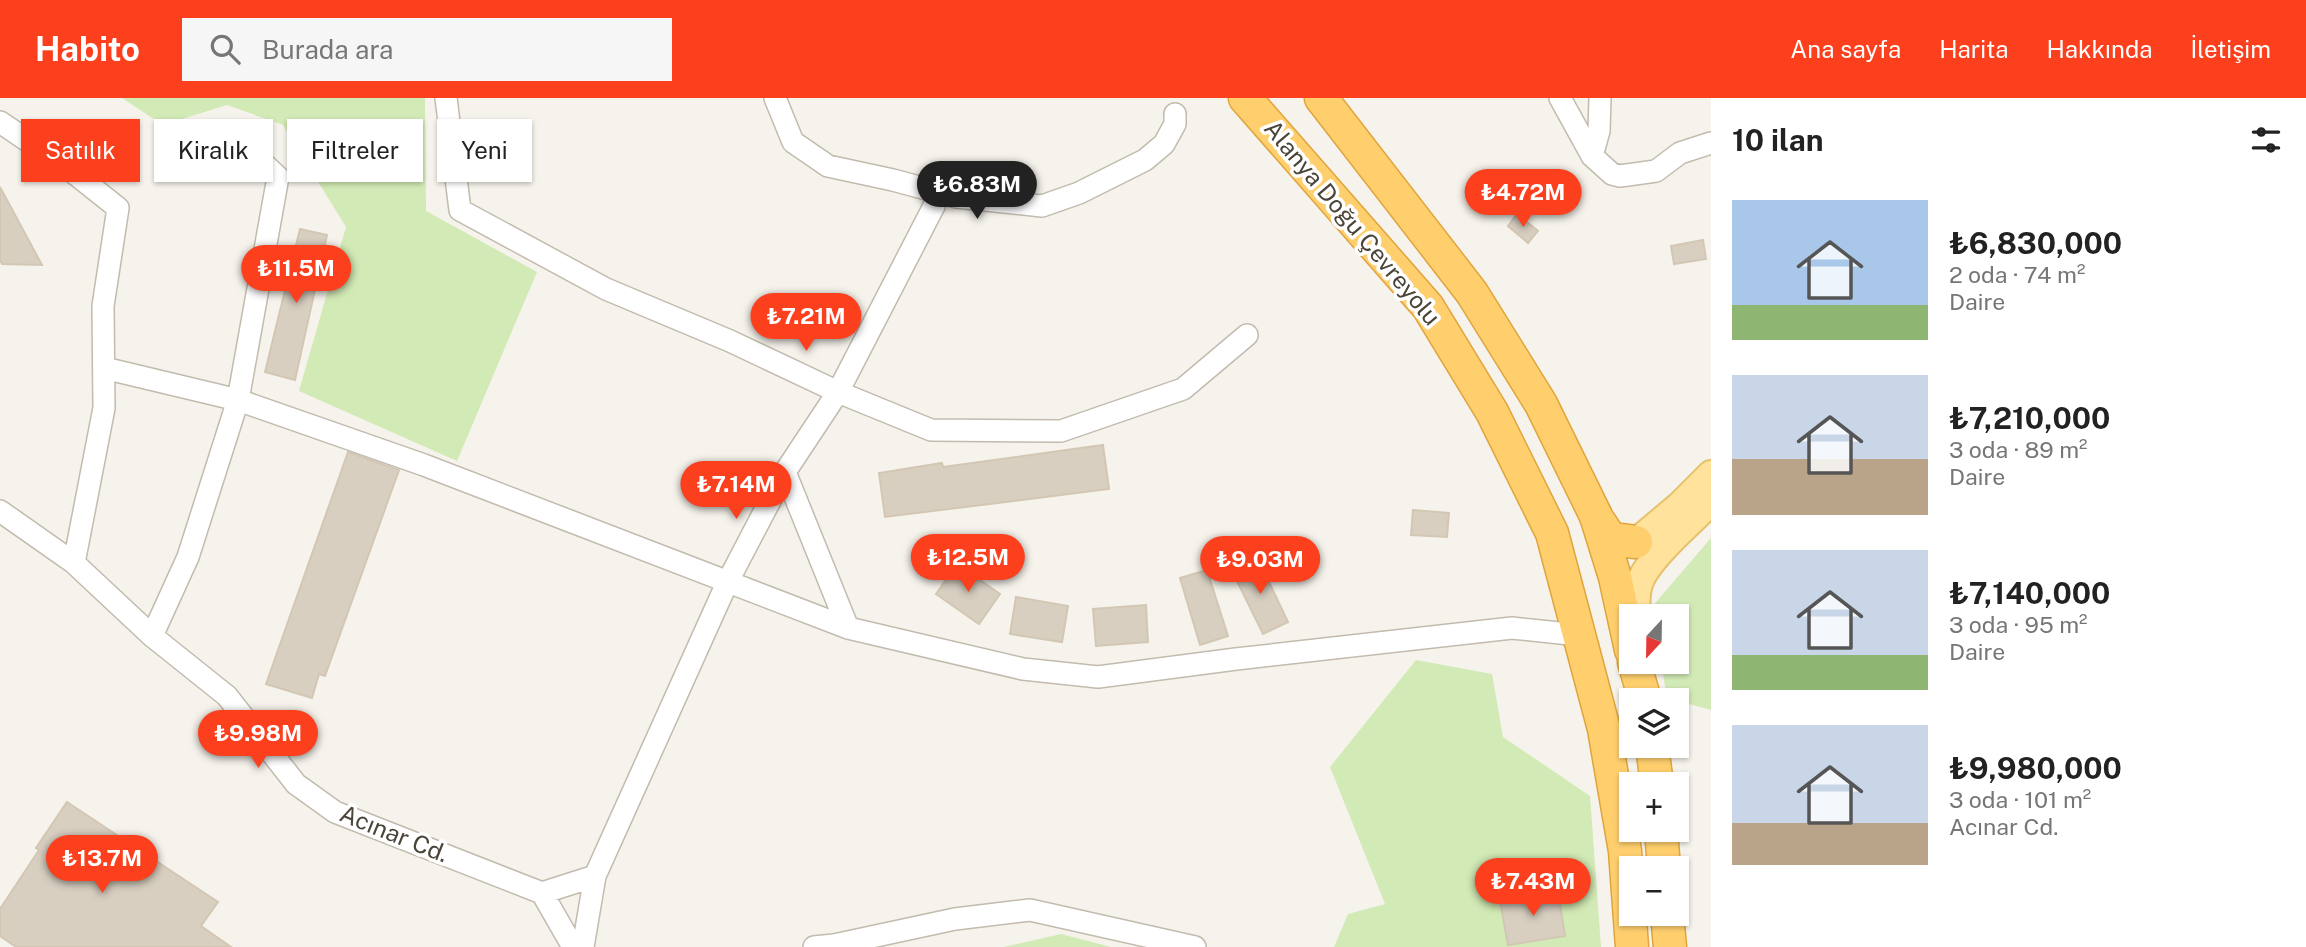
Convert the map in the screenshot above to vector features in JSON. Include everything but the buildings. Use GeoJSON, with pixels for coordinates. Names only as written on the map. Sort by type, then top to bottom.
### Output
{"type":"FeatureCollection","features":[{"type":"Feature","properties":{"kind":"highway","name":"Alanya Doğu Çevreyolu"},"geometry":{"type":"LineString","coordinates":[[1245,98],[1428,307],[1492,412],[1552,533],[1604,729],[1625,851],[1632,947]]}},
{"type":"Feature","properties":{"kind":"highway","name":"Alanya Doğu Çevreyolu"},"geometry":{"type":"LineString","coordinates":[[1321,98],[1472,293],[1541,404],[1596,516],[1621,604]]}},
{"type":"Feature","properties":{"kind":"highway"},"geometry":{"type":"LineString","coordinates":[[1596,516],[1611,538],[1643,553]]}},
{"type":"Feature","properties":{"kind":"highway"},"geometry":{"type":"LineString","coordinates":[[1668,926],[1670,947]]}},
{"type":"Feature","properties":{"kind":"main road"},"geometry":{"type":"LineString","coordinates":[[1636,604],[1643,553],[1679,505],[1711,474]]}},
{"type":"Feature","properties":{"kind":"main road"},"geometry":{"type":"LineString","coordinates":[[1643,553],[1711,502]]}},
{"type":"Feature","properties":{"kind":"street"},"geometry":{"type":"LineString","coordinates":[[446,98],[460,210],[606,289],[730,341],[838,392],[931,430],[1061,431],[1183,389],[1247,335]]}},
{"type":"Feature","properties":{"kind":"street"},"geometry":{"type":"LineString","coordinates":[[775,98],[793,142],[828,166],[956,197],[1042,206],[1079,193],[1145,160],[1164,144],[1175,124],[1175,114]]}},
{"type":"Feature","properties":{"kind":"street"},"geometry":{"type":"LineString","coordinates":[[1560,98],[1592,156],[1612,174],[1620,176],[1656,171],[1679,153],[1711,143]]}},
{"type":"Feature","properties":{"kind":"street"},"geometry":{"type":"LineString","coordinates":[[1592,156],[1599,131],[1600,98]]}},
{"type":"Feature","properties":{"kind":"street"},"geometry":{"type":"LineString","coordinates":[[0,122],[69,169],[118,208],[103,306],[104,408],[74,563]]}},
{"type":"Feature","properties":{"kind":"street"},"geometry":{"type":"LineString","coordinates":[[152,636],[188,557],[239,400],[278,177],[273,172]]}},
{"type":"Feature","properties":{"kind":"street"},"geometry":{"type":"LineString","coordinates":[[583,947],[595,876],[727,583],[785,472],[838,392],[934,206],[938,192]]}},
{"type":"Feature","properties":{"kind":"street"},"geometry":{"type":"LineString","coordinates":[[104,368],[239,400],[424,465],[848,628],[1023,669],[1097,677],[1513,628],[1579,635]]}},
{"type":"Feature","properties":{"kind":"street"},"geometry":{"type":"LineString","coordinates":[[785,472],[848,628]]}},
{"type":"Feature","properties":{"kind":"street","name":"Acınar Cd."},"geometry":{"type":"LineString","coordinates":[[0,511],[74,563],[152,636],[227,696],[296,784],[335,812],[542,893]]}},
{"type":"Feature","properties":{"kind":"street"},"geometry":{"type":"LineString","coordinates":[[573,947],[542,893],[595,876]]}},
{"type":"Feature","properties":{"kind":"street"},"geometry":{"type":"LineString","coordinates":[[814,947],[955,919],[1030,910],[1195,947]]}},
{"type":"Feature","properties":{"kind":"green space"},"geometry":{"type":"Polygon","coordinates":[[[122,98],[425,98],[426,211],[537,272],[457,461],[299,391],[346,227],[318,182],[423,182],[423,119],[287,119],[287,131],[283,125],[273,119],[227,105],[182,119],[154,119],[122,98]]]}},
{"type":"Feature","properties":{"kind":"green space"},"geometry":{"type":"Polygon","coordinates":[[[1711,538],[1711,710],[1689,704],[1689,688],[1665,688],[1663,674],[1689,674],[1689,604],[1654,604],[1711,538]]]}},
{"type":"Feature","properties":{"kind":"green space"},"geometry":{"type":"Polygon","coordinates":[[[1416,660],[1492,674],[1503,737],[1590,796],[1601,947],[1334,947],[1348,914],[1385,904],[1330,767],[1416,660]]]}},
{"type":"Feature","properties":{"kind":"green space"},"geometry":{"type":"Polygon","coordinates":[[[1061,934],[1111,947],[1004,947],[1061,934]]]}}]}
